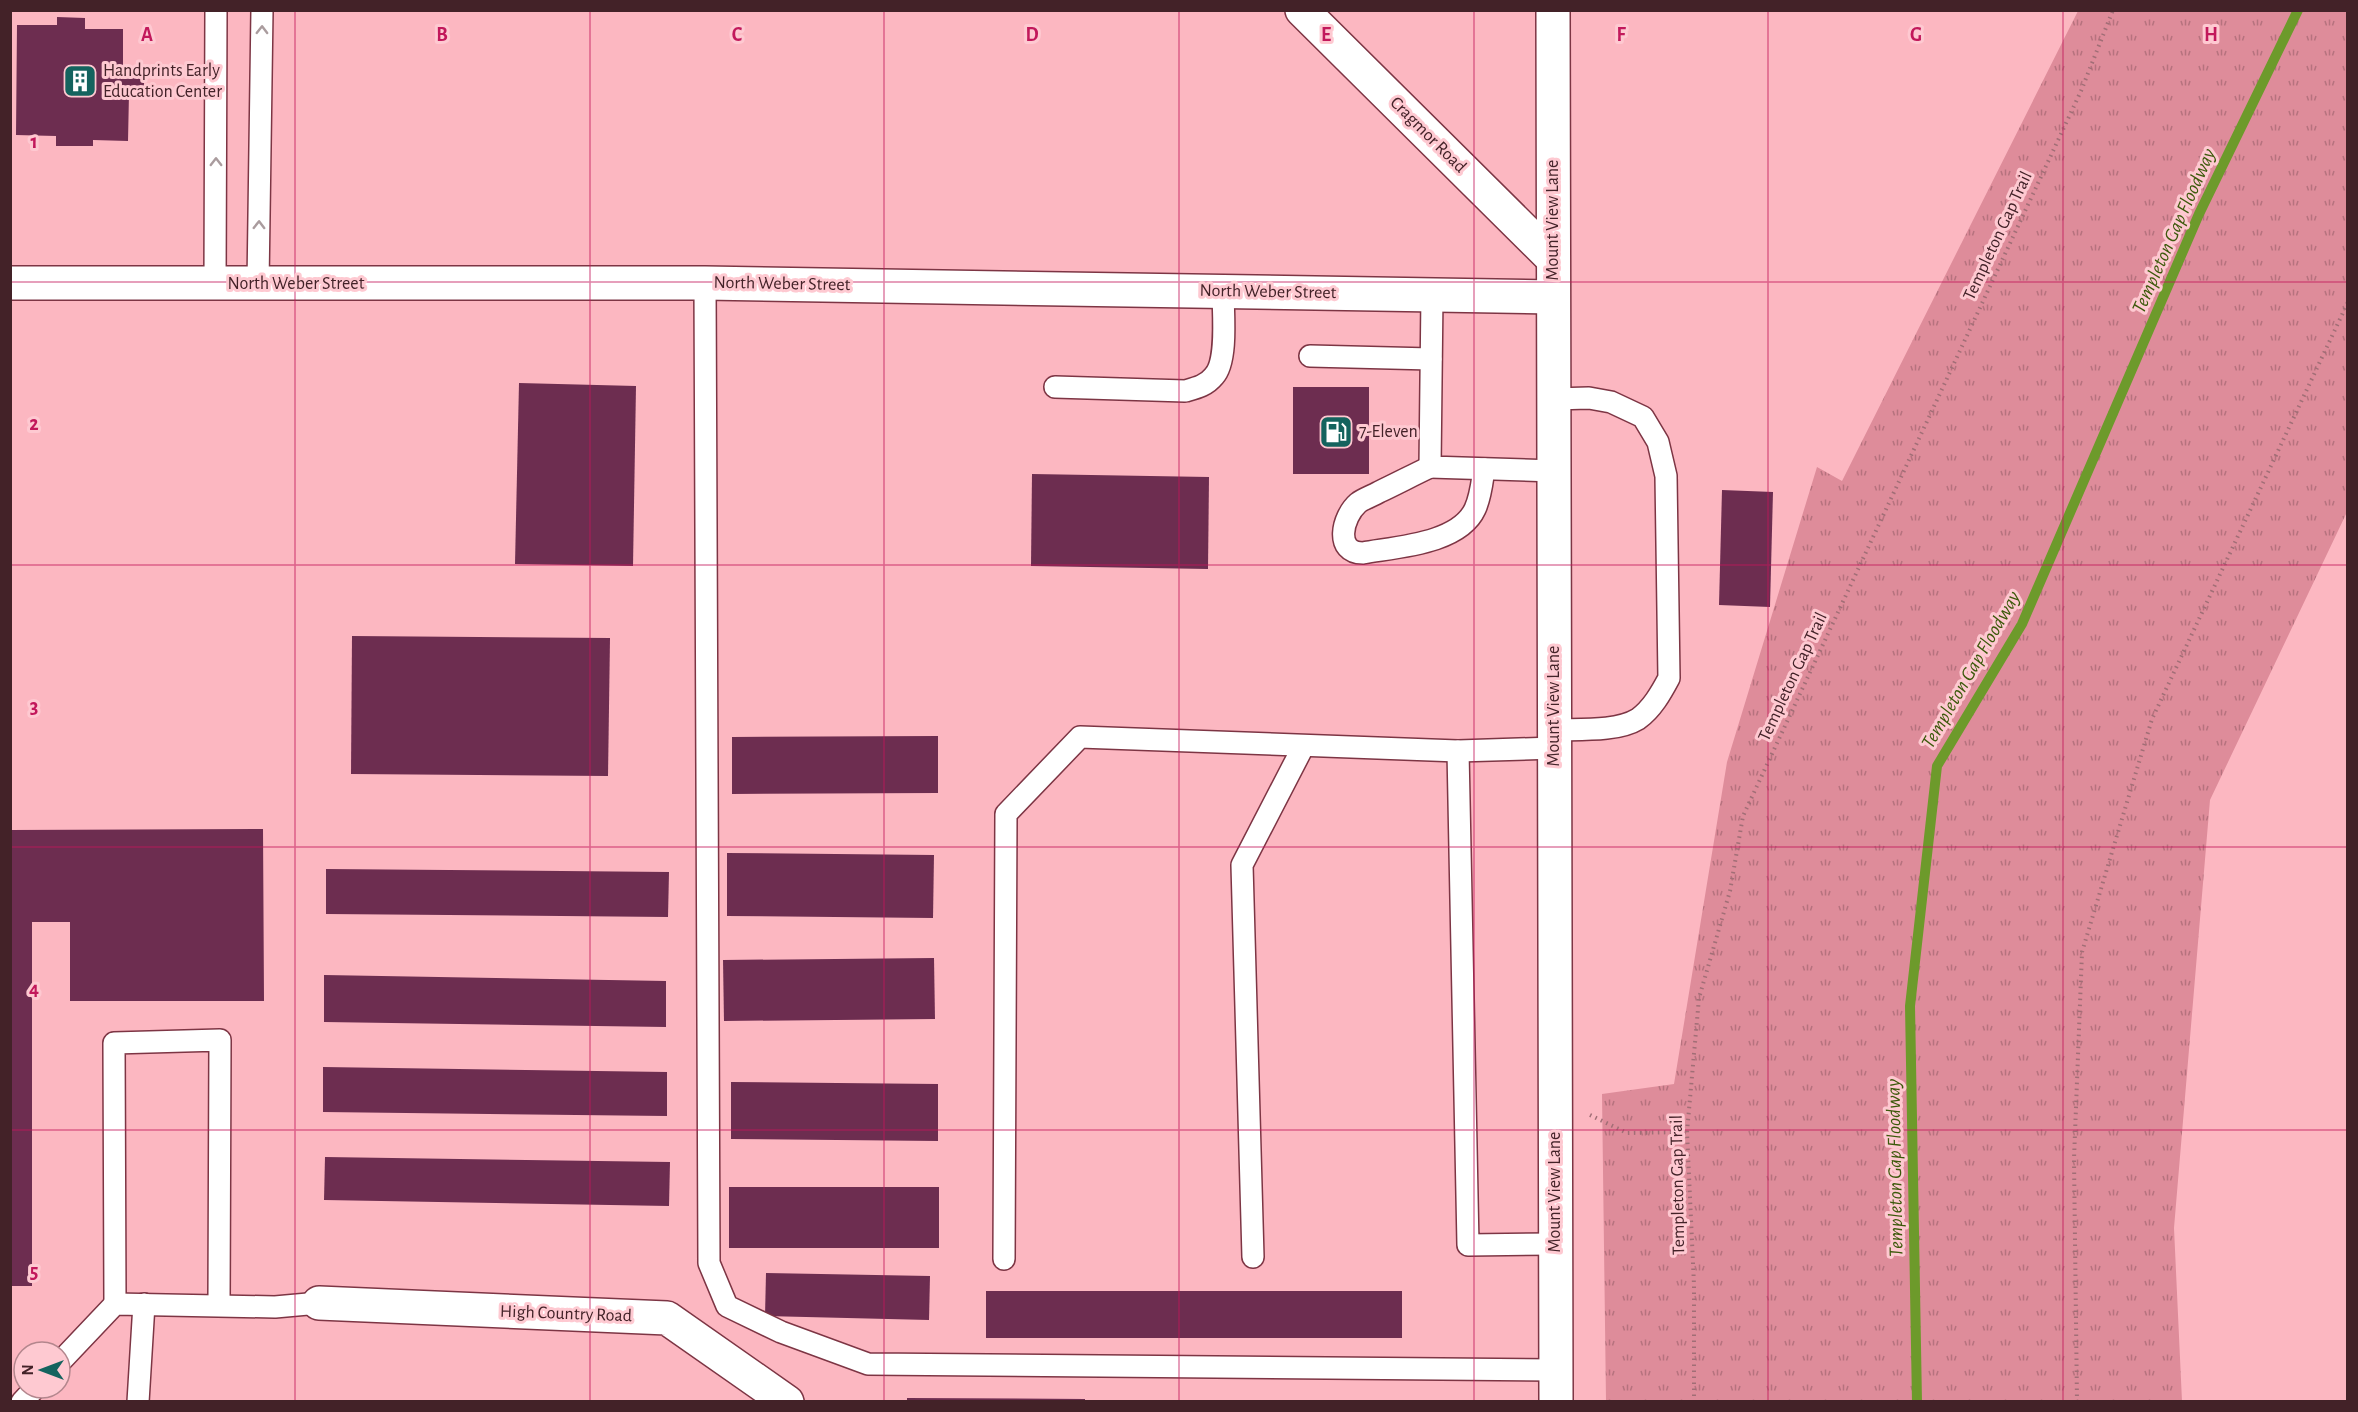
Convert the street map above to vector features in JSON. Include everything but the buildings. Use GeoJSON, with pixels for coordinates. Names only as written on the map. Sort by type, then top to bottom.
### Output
{"type":"FeatureCollection","features":[{"type":"Feature","properties":{"kind":"street","name":"Cragmor Road"},"geometry":{"type":"LineString","coordinates":[[1302,10],[1553,259]]}},
{"type":"Feature","properties":{"kind":"street","name":"Mount View Lane"},"geometry":{"type":"LineString","coordinates":[[1553,10],[1556,1386]]}},
{"type":"Feature","properties":{"kind":"street","name":"North Weber Street"},"geometry":{"type":"LineString","coordinates":[[10,283],[705,283],[1553,297]]}},
{"type":"Feature","properties":{"kind":"street","name":"High Country Road"},"geometry":{"type":"LineString","coordinates":[[319,1303],[667,1318],[788,1401]]}},
{"type":"Feature","properties":{"kind":"lane"},"geometry":{"type":"LineString","coordinates":[[215,284],[216,10]]}},
{"type":"Feature","properties":{"kind":"lane"},"geometry":{"type":"LineString","coordinates":[[258,284],[262,10]]}},
{"type":"Feature","properties":{"kind":"lane"},"geometry":{"type":"LineString","coordinates":[[705,283],[709,1263],[727,1306],[781,1332],[868,1364],[1556,1386]]}},
{"type":"Feature","properties":{"kind":"lane"},"geometry":{"type":"LineString","coordinates":[[1055,387],[1185,391],[1203,386],[1216,375],[1222,353],[1223,291]]}},
{"type":"Feature","properties":{"kind":"lane"},"geometry":{"type":"LineString","coordinates":[[1430,467],[1432,295]]}},
{"type":"Feature","properties":{"kind":"lane"},"geometry":{"type":"LineString","coordinates":[[1310,356],[1431,359]]}},
{"type":"Feature","properties":{"kind":"lane"},"geometry":{"type":"LineString","coordinates":[[1004,1259],[1006,814],[1080,737],[1458,751],[1554,739],[1609,728],[1637,719],[1656,701],[1669,678],[1666,476],[1658,441],[1643,417],[1611,402],[1589,398],[1553,399]]}},
{"type":"Feature","properties":{"kind":"lane"},"geometry":{"type":"LineString","coordinates":[[1484,469],[1481,494],[1474,511],[1463,525],[1443,536],[1363,553],[1355,553],[1345,543],[1344,528],[1347,516],[1358,503],[1430,467],[1554,471]]}},
{"type":"Feature","properties":{"kind":"lane"},"geometry":{"type":"LineString","coordinates":[[1253,1257],[1242,865],[1303,747]]}},
{"type":"Feature","properties":{"kind":"lane"},"geometry":{"type":"LineString","coordinates":[[1458,751],[1468,1245],[1556,1244]]}},
{"type":"Feature","properties":{"kind":"lane"},"geometry":{"type":"LineString","coordinates":[[72,1349],[115,1304],[114,1043],[220,1040],[219,1305]]}},
{"type":"Feature","properties":{"kind":"lane"},"geometry":{"type":"LineString","coordinates":[[115,1304],[275,1307],[319,1303]]}},
{"type":"Feature","properties":{"kind":"lane"},"geometry":{"type":"LineString","coordinates":[[138,1401],[144,1304]]}},
{"type":"Feature","properties":{"kind":"path","name":"Templeton Gap Trail"},"geometry":{"type":"LineString","coordinates":[[1694,1401],[1694,1285],[1688,1132],[1699,998],[1730,891],[1743,816],[2081,91],[2113,10]]}},
{"type":"Feature","properties":{"kind":"path"},"geometry":{"type":"LineString","coordinates":[[2077,1401],[2073,1159],[2082,952],[2152,719],[2348,302]]}},
{"type":"Feature","properties":{"kind":"path"},"geometry":{"type":"LineString","coordinates":[[1556,1098],[1627,1132],[1688,1132]]}},
{"type":"Feature","properties":{"kind":"green space"},"geometry":{"type":"Polygon","coordinates":[[[2078,11],[2347,11],[2347,512],[2210,800],[2174,1228],[2182,1401],[1606,1401],[1602,1094],[1674,1084],[1727,762],[1817,467],[1842,481],[2078,11]]]}},
{"type":"Feature","properties":{"kind":"waterway","name":"Templeton Gap Floodway"},"geometry":{"type":"LineString","coordinates":[[1917,1402],[1910,1006],[1937,766],[2022,624],[2199,214],[2298,10]]}},
{"type":"Feature","properties":{"kind":"place","name":"Handprints Early Education Center"},"geometry":{"type":"Point","coordinates":[80,81]}},
{"type":"Feature","properties":{"kind":"place","name":"7-Eleven"},"geometry":{"type":"Point","coordinates":[1336,432]}}]}
